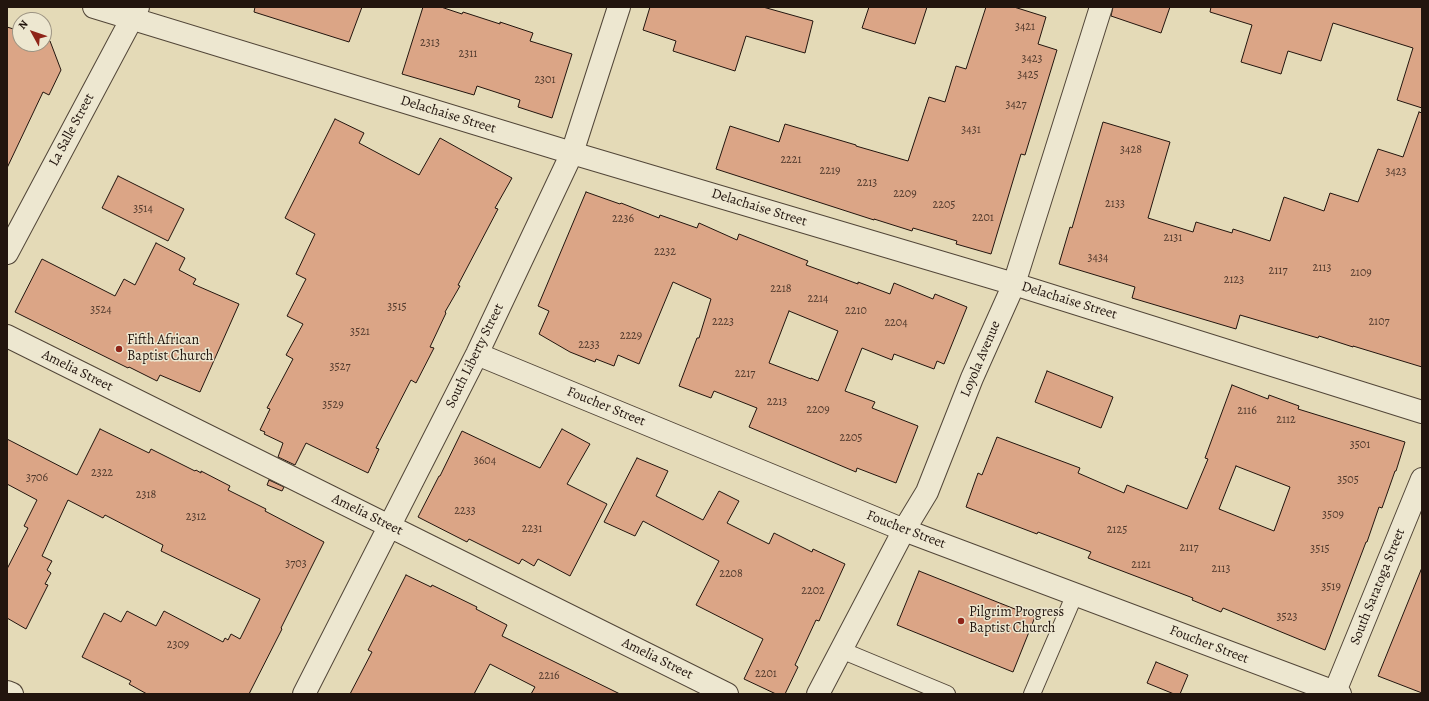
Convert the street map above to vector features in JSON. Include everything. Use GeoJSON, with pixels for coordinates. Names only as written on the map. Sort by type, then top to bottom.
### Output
{"type":"FeatureCollection","features":[{"type":"Feature","properties":{"kind":"street","name":"Delachaise Street"},"geometry":{"type":"LineString","coordinates":[[94,7],[135,13],[572,153],[1014,284],[1422,412]]}},
{"type":"Feature","properties":{"kind":"street","name":"South Liberty Street"},"geometry":{"type":"LineString","coordinates":[[304,694],[388,525],[477,354],[572,153],[619,7]]}},
{"type":"Feature","properties":{"kind":"street","name":"Loyola Avenue"},"geometry":{"type":"LineString","coordinates":[[818,694],[904,530],[926,492],[972,378],[1014,284],[1101,7]]}},
{"type":"Feature","properties":{"kind":"street","name":"La Salle Street"},"geometry":{"type":"LineString","coordinates":[[7,253],[135,13]]}},
{"type":"Feature","properties":{"kind":"street","name":"Amelia Street"},"geometry":{"type":"LineString","coordinates":[[7,336],[727,694]]}},
{"type":"Feature","properties":{"kind":"street","name":"Foucher Street"},"geometry":{"type":"LineString","coordinates":[[477,354],[904,530],[1336,693]]}},
{"type":"Feature","properties":{"kind":"street","name":"South Saratoga Street"},"geometry":{"type":"LineString","coordinates":[[1336,693],[1422,479]]}},
{"type":"Feature","properties":{"kind":"street"},"geometry":{"type":"LineString","coordinates":[[7,692],[12,694]]}},
{"type":"Feature","properties":{"kind":"lane"},"geometry":{"type":"LineString","coordinates":[[1032,694],[1075,594]]}},
{"type":"Feature","properties":{"kind":"lane"},"geometry":{"type":"LineString","coordinates":[[841,650],[947,694]]}},
{"type":"Feature","properties":{"kind":"building"},"geometry":{"type":"Polygon","coordinates":[[[255,7],[362,7],[349,42],[254,12],[255,7]]]}},
{"type":"Feature","properties":{"kind":"building"},"geometry":{"type":"Polygon","coordinates":[[[423,7],[441,7],[462,14],[463,12],[500,24],[500,22],[533,33],[530,41],[572,54],[552,118],[518,107],[520,100],[477,86],[474,95],[402,74],[423,7]]]}},
{"type":"Feature","properties":{"kind":"building"},"geometry":{"type":"Polygon","coordinates":[[[650,7],[763,7],[813,21],[805,53],[746,36],[735,71],[673,51],[676,41],[643,30],[650,7]]]}},
{"type":"Feature","properties":{"kind":"building"},"geometry":{"type":"Polygon","coordinates":[[[869,7],[927,7],[915,44],[862,28],[869,7]]]}},
{"type":"Feature","properties":{"kind":"building"},"geometry":{"type":"Polygon","coordinates":[[[986,7],[1014,7],[1046,17],[1038,44],[1057,50],[1025,155],[1021,154],[991,254],[956,244],[957,241],[913,228],[912,231],[874,220],[716,169],[730,126],[779,142],[785,124],[908,161],[929,97],[945,102],[956,66],[966,69],[986,7]]]}},
{"type":"Feature","properties":{"kind":"building"},"geometry":{"type":"Polygon","coordinates":[[[1113,7],[1170,7],[1161,33],[1111,16],[1113,7]]]}},
{"type":"Feature","properties":{"kind":"building"},"geometry":{"type":"Polygon","coordinates":[[[1211,7],[1422,7],[1422,108],[1397,100],[1413,48],[1333,23],[1321,61],[1288,51],[1281,74],[1241,62],[1252,25],[1210,12],[1211,7]]]}},
{"type":"Feature","properties":{"kind":"building"},"geometry":{"type":"Polygon","coordinates":[[[7,27],[12,29],[12,52],[52,52],[52,46],[61,70],[49,95],[43,92],[7,168],[7,27]]]}},
{"type":"Feature","properties":{"kind":"building"},"geometry":{"type":"Polygon","coordinates":[[[1419,112],[1422,113],[1422,367],[1319,336],[1318,338],[1240,315],[1236,329],[1132,298],[1135,287],[1059,264],[1070,227],[1072,228],[1103,122],[1170,142],[1148,218],[1193,232],[1196,222],[1232,233],[1233,229],[1270,241],[1284,197],[1324,211],[1330,193],[1358,202],[1378,149],[1403,157],[1419,112]]]}},
{"type":"Feature","properties":{"kind":"building"},"geometry":{"type":"Polygon","coordinates":[[[335,119],[364,133],[359,143],[419,175],[440,138],[512,178],[495,208],[498,209],[458,285],[460,286],[445,312],[446,313],[430,347],[434,348],[416,383],[411,380],[376,448],[379,449],[368,473],[306,443],[295,465],[278,457],[283,443],[264,434],[265,432],[260,430],[270,409],[267,408],[293,359],[286,355],[303,324],[287,316],[306,279],[296,274],[315,234],[285,218],[335,119]]]}},
{"type":"Feature","properties":{"kind":"building"},"geometry":{"type":"Polygon","coordinates":[[[118,176],[184,209],[168,241],[102,208],[118,176]]]}},
{"type":"Feature","properties":{"kind":"building"},"geometry":{"type":"Polygon","coordinates":[[[586,192],[620,204],[621,203],[659,218],[660,215],[697,228],[699,223],[737,240],[739,234],[808,261],[806,265],[890,294],[894,283],[933,299],[935,294],[967,307],[944,364],[937,361],[934,369],[894,354],[892,360],[862,348],[845,391],[875,402],[872,408],[918,426],[896,483],[857,468],[856,472],[749,427],[757,408],[714,391],[711,398],[679,386],[697,338],[699,338],[711,299],[673,282],[639,364],[618,355],[614,366],[596,359],[595,362],[570,352],[539,334],[549,311],[538,306],[586,192]],[[789,311],[769,363],[818,381],[838,331],[789,311]]]}},
{"type":"Feature","properties":{"kind":"building"},"geometry":{"type":"Polygon","coordinates":[[[156,243],[185,258],[179,270],[196,279],[193,284],[239,304],[200,392],[160,375],[157,381],[15,312],[42,259],[115,296],[124,279],[135,285],[156,243]]]}},
{"type":"Feature","properties":{"kind":"building"},"geometry":{"type":"Polygon","coordinates":[[[1047,371],[1113,397],[1101,428],[1035,402],[1047,371]]]}},
{"type":"Feature","properties":{"kind":"building"},"geometry":{"type":"Polygon","coordinates":[[[1232,385],[1268,399],[1269,395],[1299,406],[1298,409],[1405,442],[1382,508],[1379,507],[1325,650],[1223,608],[1221,612],[1192,600],[1193,598],[1088,558],[1091,552],[1038,532],[1037,534],[966,507],[978,473],[982,475],[997,437],[1080,468],[1078,473],[1124,493],[1127,485],[1187,509],[1208,459],[1205,458],[1232,385]],[[1236,466],[1219,509],[1274,531],[1290,487],[1236,466]]]}},
{"type":"Feature","properties":{"kind":"building"},"geometry":{"type":"Polygon","coordinates":[[[100,429],[149,453],[151,449],[195,471],[196,470],[201,473],[201,471],[230,486],[228,490],[266,509],[265,511],[324,542],[249,694],[147,694],[129,684],[131,681],[82,657],[104,613],[121,622],[127,611],[156,626],[164,611],[223,642],[225,638],[228,640],[231,634],[240,639],[260,599],[161,551],[163,545],[105,515],[103,518],[68,500],[42,556],[52,561],[47,570],[51,573],[45,584],[48,585],[26,629],[7,618],[7,569],[28,528],[24,526],[37,500],[7,484],[7,439],[77,475],[100,429]]]}},
{"type":"Feature","properties":{"kind":"building"},"geometry":{"type":"Polygon","coordinates":[[[562,429],[590,444],[567,484],[607,504],[570,576],[538,559],[534,566],[522,559],[519,564],[469,539],[467,542],[418,517],[462,431],[540,468],[562,429]]]}},
{"type":"Feature","properties":{"kind":"building"},"geometry":{"type":"Polygon","coordinates":[[[637,458],[668,471],[656,496],[703,520],[719,491],[739,501],[727,523],[769,544],[774,533],[812,552],[813,549],[845,564],[819,621],[816,620],[795,665],[798,667],[785,694],[776,694],[744,679],[763,639],[696,605],[719,561],[643,521],[635,536],[604,522],[637,458]]]}},
{"type":"Feature","properties":{"kind":"building"},"geometry":{"type":"Polygon","coordinates":[[[269,480],[284,487],[282,491],[267,485],[269,480]]]}},
{"type":"Feature","properties":{"kind":"building"},"geometry":{"type":"Polygon","coordinates":[[[1422,570],[1422,693],[1378,676],[1422,570]]]}},
{"type":"Feature","properties":{"kind":"building","name":"Pilgrim Progress Baptist Church"},"geometry":{"type":"Polygon","coordinates":[[[919,571],[1035,617],[1013,672],[897,625],[919,571]]]}},
{"type":"Feature","properties":{"kind":"building"},"geometry":{"type":"Polygon","coordinates":[[[406,575],[431,587],[432,585],[477,607],[476,609],[507,625],[502,636],[620,694],[531,694],[535,687],[490,664],[474,694],[350,694],[372,652],[368,650],[406,575]]]}},
{"type":"Feature","properties":{"kind":"building"},"geometry":{"type":"Polygon","coordinates":[[[1156,662],[1188,675],[1180,694],[1174,694],[1147,683],[1156,662]]]}},
{"type":"Feature","properties":{"kind":"place","name":"Fifth African Baptist Church"},"geometry":{"type":"Point","coordinates":[119,349]}},
{"type":"Feature","properties":{"kind":"place","name":"Pilgrim Progress Baptist Church"},"geometry":{"type":"Point","coordinates":[961,621]}}]}
